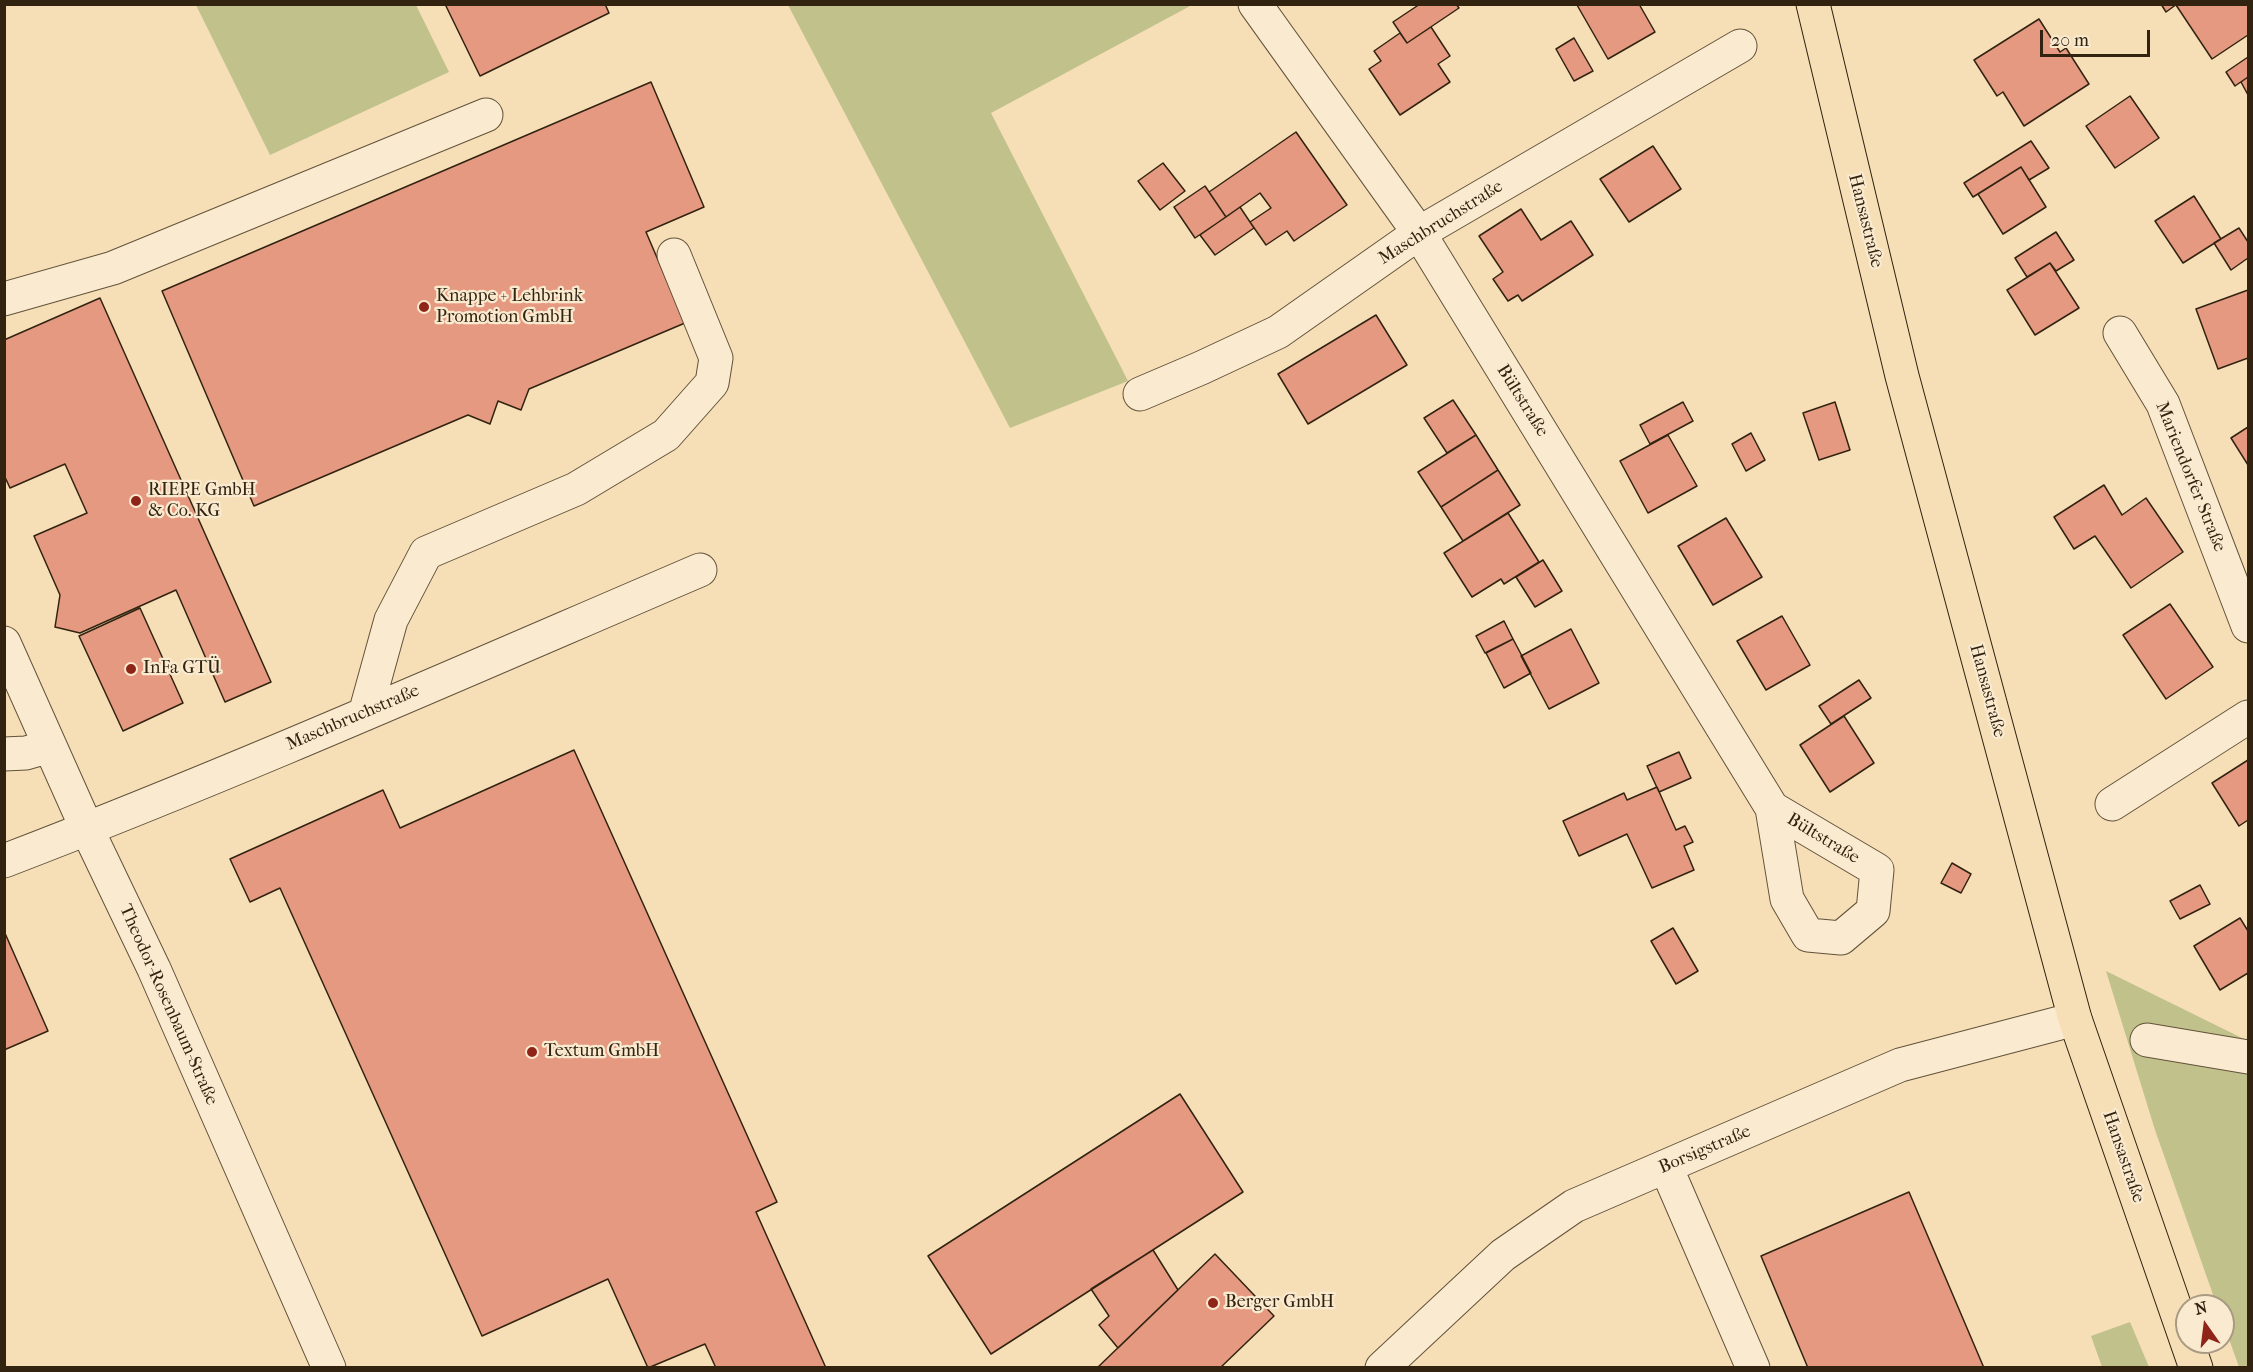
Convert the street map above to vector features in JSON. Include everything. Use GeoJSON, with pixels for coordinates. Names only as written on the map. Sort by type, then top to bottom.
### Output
{"type":"FeatureCollection","features":[{"type":"Feature","properties":{"kind":"main road","name":"Hansastraße"},"geometry":{"type":"LineString","coordinates":[[1813,4],[1902,376],[2075,1019],[2196,1368]]}},
{"type":"Feature","properties":{"kind":"street","name":"Bültstraße"},"geometry":{"type":"LineString","coordinates":[[1255,4],[1419,233],[1772,808]]}},
{"type":"Feature","properties":{"kind":"street","name":"Maschbruchstraße"},"geometry":{"type":"LineString","coordinates":[[1140,394],[1278,332],[1419,233],[1740,46]]}},
{"type":"Feature","properties":{"kind":"street"},"geometry":{"type":"LineString","coordinates":[[4,299],[113,268],[486,115]]}},
{"type":"Feature","properties":{"kind":"street"},"geometry":{"type":"LineString","coordinates":[[365,714],[391,620],[426,554],[576,489],[666,435],[712,383],[716,358],[674,255]]}},
{"type":"Feature","properties":{"kind":"street","name":"Mariendorfer Straße"},"geometry":{"type":"LineString","coordinates":[[2120,333],[2163,404],[2248,626]]}},
{"type":"Feature","properties":{"kind":"street","name":"Maschbruchstraße"},"geometry":{"type":"LineString","coordinates":[[4,861],[365,714],[700,570]]}},
{"type":"Feature","properties":{"kind":"street","name":"Theodor-Rosenbaum-Straße"},"geometry":{"type":"LineString","coordinates":[[4,643],[87,829],[154,969],[329,1368]]}},
{"type":"Feature","properties":{"kind":"street"},"geometry":{"type":"LineString","coordinates":[[2112,804],[2248,717]]}},
{"type":"Feature","properties":{"kind":"street"},"geometry":{"type":"LineString","coordinates":[[5,754],[26,753],[50,746]]}},
{"type":"Feature","properties":{"kind":"street","name":"Borsigstraße"},"geometry":{"type":"LineString","coordinates":[[1382,1368],[1503,1255],[1574,1206],[1900,1065],[2075,1019]]}},
{"type":"Feature","properties":{"kind":"street"},"geometry":{"type":"LineString","coordinates":[[2147,1040],[2248,1057]]}},
{"type":"Feature","properties":{"kind":"street"},"geometry":{"type":"LineString","coordinates":[[1666,1167],[1753,1368]]}},
{"type":"Feature","properties":{"kind":"green space"},"geometry":{"type":"Polygon","coordinates":[[[196,5],[416,5],[449,72],[270,155],[196,5]]]}},
{"type":"Feature","properties":{"kind":"green space"},"geometry":{"type":"Polygon","coordinates":[[[788,5],[1192,5],[991,113],[1128,381],[1010,428],[788,5]]]}},
{"type":"Feature","properties":{"kind":"green space"},"geometry":{"type":"Polygon","coordinates":[[[2106,971],[2248,1041],[2248,1367],[2239,1367],[2234,1354],[2235,1294],[2213,1294],[2155,1130],[2106,971]]]}},
{"type":"Feature","properties":{"kind":"green space"},"geometry":{"type":"Polygon","coordinates":[[[2130,1322],[2149,1367],[2102,1367],[2091,1336],[2130,1322]]]}},
{"type":"Feature","properties":{"kind":"building"},"geometry":{"type":"Polygon","coordinates":[[[445,4],[605,4],[609,13],[480,76],[445,4]]]}},
{"type":"Feature","properties":{"kind":"building"},"geometry":{"type":"Polygon","coordinates":[[[1420,4],[1456,4],[1459,8],[1407,43],[1393,22],[1420,4]]]}},
{"type":"Feature","properties":{"kind":"building"},"geometry":{"type":"Polygon","coordinates":[[[1639,4],[1655,32],[1608,59],[1577,5],[1639,4]]]}},
{"type":"Feature","properties":{"kind":"building"},"geometry":{"type":"Polygon","coordinates":[[[2161,4],[2177,4],[2166,12],[2161,4]]]}},
{"type":"Feature","properties":{"kind":"building"},"geometry":{"type":"Polygon","coordinates":[[[2248,4],[2248,35],[2212,59],[2176,5],[2248,4]]]}},
{"type":"Feature","properties":{"kind":"building"},"geometry":{"type":"Polygon","coordinates":[[[2039,19],[2060,52],[2066,48],[2089,84],[2024,126],[2003,92],[1997,96],[1974,60],[2039,19]]]}},
{"type":"Feature","properties":{"kind":"building"},"geometry":{"type":"Polygon","coordinates":[[[1431,27],[1450,56],[1438,64],[1450,82],[1400,115],[1369,69],[1381,61],[1374,51],[1400,33],[1407,43],[1431,27]]]}},
{"type":"Feature","properties":{"kind":"building"},"geometry":{"type":"Polygon","coordinates":[[[1574,38],[1593,71],[1574,81],[1556,49],[1574,38]]]}},
{"type":"Feature","properties":{"kind":"building"},"geometry":{"type":"Polygon","coordinates":[[[2248,57],[2248,77],[2235,86],[2226,72],[2248,57]]]}},
{"type":"Feature","properties":{"kind":"building"},"geometry":{"type":"Polygon","coordinates":[[[2248,77],[2248,95],[2241,82],[2248,77]]]}},
{"type":"Feature","properties":{"kind":"building","name":"Knappe + Lehbrink Promotion GmbH"},"geometry":{"type":"Polygon","coordinates":[[[651,82],[704,207],[646,232],[685,323],[529,389],[521,410],[498,401],[490,424],[468,415],[254,506],[162,291],[651,82]]]}},
{"type":"Feature","properties":{"kind":"building"},"geometry":{"type":"Polygon","coordinates":[[[2130,96],[2159,138],[2115,168],[2086,126],[2130,96]]]}},
{"type":"Feature","properties":{"kind":"building"},"geometry":{"type":"Polygon","coordinates":[[[1296,132],[1347,205],[1294,241],[1287,231],[1266,245],[1250,222],[1271,208],[1260,193],[1226,217],[1209,192],[1296,132]]]}},
{"type":"Feature","properties":{"kind":"building"},"geometry":{"type":"Polygon","coordinates":[[[2031,141],[2049,168],[2029,180],[2021,167],[1973,197],[1964,183],[2031,141]]]}},
{"type":"Feature","properties":{"kind":"building"},"geometry":{"type":"Polygon","coordinates":[[[1653,146],[1681,189],[1629,222],[1600,179],[1653,146]]]}},
{"type":"Feature","properties":{"kind":"building"},"geometry":{"type":"Polygon","coordinates":[[[1163,163],[1185,191],[1160,210],[1138,181],[1163,163]]]}},
{"type":"Feature","properties":{"kind":"building"},"geometry":{"type":"Polygon","coordinates":[[[2021,167],[2046,207],[2003,234],[1978,194],[2021,167]]]}},
{"type":"Feature","properties":{"kind":"building"},"geometry":{"type":"Polygon","coordinates":[[[1205,186],[1226,217],[1195,238],[1174,207],[1205,186]]]}},
{"type":"Feature","properties":{"kind":"building"},"geometry":{"type":"Polygon","coordinates":[[[2194,196],[2221,239],[2183,263],[2155,221],[2194,196]]]}},
{"type":"Feature","properties":{"kind":"building"},"geometry":{"type":"Polygon","coordinates":[[[1240,207],[1254,228],[1215,255],[1200,235],[1240,207]]]}},
{"type":"Feature","properties":{"kind":"building"},"geometry":{"type":"Polygon","coordinates":[[[1521,209],[1541,240],[1571,221],[1593,255],[1522,301],[1518,295],[1508,301],[1493,279],[1503,272],[1479,236],[1521,209]]]}},
{"type":"Feature","properties":{"kind":"building"},"geometry":{"type":"Polygon","coordinates":[[[2239,228],[2248,242],[2248,258],[2231,270],[2214,243],[2239,228]]]}},
{"type":"Feature","properties":{"kind":"building"},"geometry":{"type":"Polygon","coordinates":[[[2056,232],[2074,260],[2056,271],[2050,263],[2027,277],[2015,258],[2056,232]]]}},
{"type":"Feature","properties":{"kind":"building"},"geometry":{"type":"Polygon","coordinates":[[[2050,263],[2079,308],[2035,335],[2007,290],[2050,263]]]}},
{"type":"Feature","properties":{"kind":"building"},"geometry":{"type":"Polygon","coordinates":[[[2248,290],[2248,358],[2218,369],[2196,309],[2248,290]]]}},
{"type":"Feature","properties":{"kind":"building","name":"RIEPE GmbH & Co. KG"},"geometry":{"type":"Polygon","coordinates":[[[100,298],[271,682],[225,702],[176,590],[80,633],[55,627],[60,595],[34,536],[87,513],[65,464],[10,488],[4,475],[4,340],[100,298]]]}},
{"type":"Feature","properties":{"kind":"building"},"geometry":{"type":"Polygon","coordinates":[[[1376,315],[1407,365],[1308,424],[1278,374],[1376,315]]]}},
{"type":"Feature","properties":{"kind":"building"},"geometry":{"type":"Polygon","coordinates":[[[1453,400],[1476,435],[1447,453],[1424,418],[1453,400]]]}},
{"type":"Feature","properties":{"kind":"building"},"geometry":{"type":"Polygon","coordinates":[[[1683,402],[1693,421],[1650,444],[1640,425],[1683,402]]]}},
{"type":"Feature","properties":{"kind":"building"},"geometry":{"type":"Polygon","coordinates":[[[1835,402],[1850,450],[1819,460],[1803,413],[1835,402]]]}},
{"type":"Feature","properties":{"kind":"building"},"geometry":{"type":"Polygon","coordinates":[[[2248,427],[2248,465],[2231,438],[2248,427]]]}},
{"type":"Feature","properties":{"kind":"building"},"geometry":{"type":"Polygon","coordinates":[[[1751,433],[1765,460],[1746,471],[1732,444],[1751,433]]]}},
{"type":"Feature","properties":{"kind":"building"},"geometry":{"type":"Polygon","coordinates":[[[1476,435],[1498,470],[1441,507],[1418,472],[1476,435]]]}},
{"type":"Feature","properties":{"kind":"building"},"geometry":{"type":"Polygon","coordinates":[[[1668,435],[1697,486],[1648,513],[1620,461],[1668,435]]]}},
{"type":"Feature","properties":{"kind":"building"},"geometry":{"type":"Polygon","coordinates":[[[1498,470],[1520,505],[1463,541],[1441,507],[1498,470]]]}},
{"type":"Feature","properties":{"kind":"building"},"geometry":{"type":"Polygon","coordinates":[[[2104,485],[2122,515],[2146,498],[2183,552],[2131,588],[2095,536],[2074,549],[2054,517],[2104,485]]]}},
{"type":"Feature","properties":{"kind":"building"},"geometry":{"type":"Polygon","coordinates":[[[1508,513],[1539,562],[1504,584],[1501,579],[1472,597],[1444,553],[1508,513]]]}},
{"type":"Feature","properties":{"kind":"building"},"geometry":{"type":"Polygon","coordinates":[[[1726,518],[1762,577],[1713,605],[1678,546],[1726,518]]]}},
{"type":"Feature","properties":{"kind":"building"},"geometry":{"type":"Polygon","coordinates":[[[1543,560],[1562,591],[1535,607],[1516,577],[1543,560]]]}},
{"type":"Feature","properties":{"kind":"building"},"geometry":{"type":"Polygon","coordinates":[[[2170,604],[2213,667],[2166,699],[2123,635],[2170,604]]]}},
{"type":"Feature","properties":{"kind":"building","name":"InFa GTÜ"},"geometry":{"type":"Polygon","coordinates":[[[140,608],[183,703],[123,731],[79,636],[140,608]]]}},
{"type":"Feature","properties":{"kind":"building"},"geometry":{"type":"Polygon","coordinates":[[[1782,616],[1810,665],[1766,690],[1737,641],[1782,616]]]}},
{"type":"Feature","properties":{"kind":"building"},"geometry":{"type":"Polygon","coordinates":[[[1504,621],[1513,639],[1485,653],[1476,636],[1504,621]]]}},
{"type":"Feature","properties":{"kind":"building"},"geometry":{"type":"Polygon","coordinates":[[[1571,629],[1599,683],[1549,709],[1521,656],[1571,629]]]}},
{"type":"Feature","properties":{"kind":"building"},"geometry":{"type":"Polygon","coordinates":[[[1513,639],[1531,673],[1504,688],[1486,653],[1513,639]]]}},
{"type":"Feature","properties":{"kind":"building"},"geometry":{"type":"Polygon","coordinates":[[[1859,680],[1871,698],[1831,724],[1819,706],[1859,680]]]}},
{"type":"Feature","properties":{"kind":"building"},"geometry":{"type":"Polygon","coordinates":[[[1844,716],[1874,763],[1830,792],[1800,745],[1844,716]]]}},
{"type":"Feature","properties":{"kind":"building","name":"Textum GmbH"},"geometry":{"type":"Polygon","coordinates":[[[574,750],[777,1202],[756,1212],[826,1368],[716,1368],[705,1344],[648,1368],[608,1279],[482,1336],[280,888],[250,902],[230,859],[383,790],[400,828],[574,750]]]}},
{"type":"Feature","properties":{"kind":"building"},"geometry":{"type":"Polygon","coordinates":[[[1679,752],[1691,778],[1659,792],[1647,766],[1679,752]]]}},
{"type":"Feature","properties":{"kind":"building"},"geometry":{"type":"Polygon","coordinates":[[[2248,760],[2248,820],[2239,826],[2212,783],[2248,760]]]}},
{"type":"Feature","properties":{"kind":"building"},"geometry":{"type":"Polygon","coordinates":[[[1657,787],[1676,830],[1685,826],[1693,842],[1684,846],[1694,870],[1652,888],[1627,834],[1579,856],[1563,821],[1624,793],[1627,800],[1657,787]]]}},
{"type":"Feature","properties":{"kind":"building"},"geometry":{"type":"Polygon","coordinates":[[[1952,863],[1971,874],[1961,893],[1941,883],[1952,863]]]}},
{"type":"Feature","properties":{"kind":"building"},"geometry":{"type":"Polygon","coordinates":[[[2200,885],[2210,904],[2180,919],[2170,901],[2200,885]]]}},
{"type":"Feature","properties":{"kind":"building"},"geometry":{"type":"Polygon","coordinates":[[[2240,918],[2248,931],[2248,973],[2220,990],[2194,946],[2240,918]]]}},
{"type":"Feature","properties":{"kind":"building"},"geometry":{"type":"Polygon","coordinates":[[[1673,928],[1698,971],[1676,984],[1651,941],[1673,928]]]}},
{"type":"Feature","properties":{"kind":"building"},"geometry":{"type":"Polygon","coordinates":[[[4,931],[48,1031],[4,1050],[4,931]]]}},
{"type":"Feature","properties":{"kind":"building"},"geometry":{"type":"Polygon","coordinates":[[[1180,1094],[1243,1192],[991,1354],[928,1256],[1180,1094]]]}},
{"type":"Feature","properties":{"kind":"building"},"geometry":{"type":"Polygon","coordinates":[[[1909,1192],[1984,1368],[1808,1368],[1761,1256],[1909,1192]]]}},
{"type":"Feature","properties":{"kind":"building"},"geometry":{"type":"Polygon","coordinates":[[[1153,1250],[1178,1290],[1118,1348],[1099,1325],[1109,1316],[1091,1289],[1153,1250]]]}},
{"type":"Feature","properties":{"kind":"building","name":"Berger GmbH"},"geometry":{"type":"Polygon","coordinates":[[[1215,1254],[1274,1316],[1220,1368],[1097,1368],[1215,1254]]]}},
{"type":"Feature","properties":{"kind":"place","name":"Knappe + Lehbrink Promotion GmbH"},"geometry":{"type":"Point","coordinates":[424,307]}},
{"type":"Feature","properties":{"kind":"place","name":"RIEPE GmbH & Co. KG"},"geometry":{"type":"Point","coordinates":[136,501]}},
{"type":"Feature","properties":{"kind":"place","name":"InFa GTÜ"},"geometry":{"type":"Point","coordinates":[131,669]}},
{"type":"Feature","properties":{"kind":"place","name":"Textum GmbH"},"geometry":{"type":"Point","coordinates":[532,1052]}},
{"type":"Feature","properties":{"kind":"place","name":"Berger GmbH"},"geometry":{"type":"Point","coordinates":[1213,1303]}}]}
